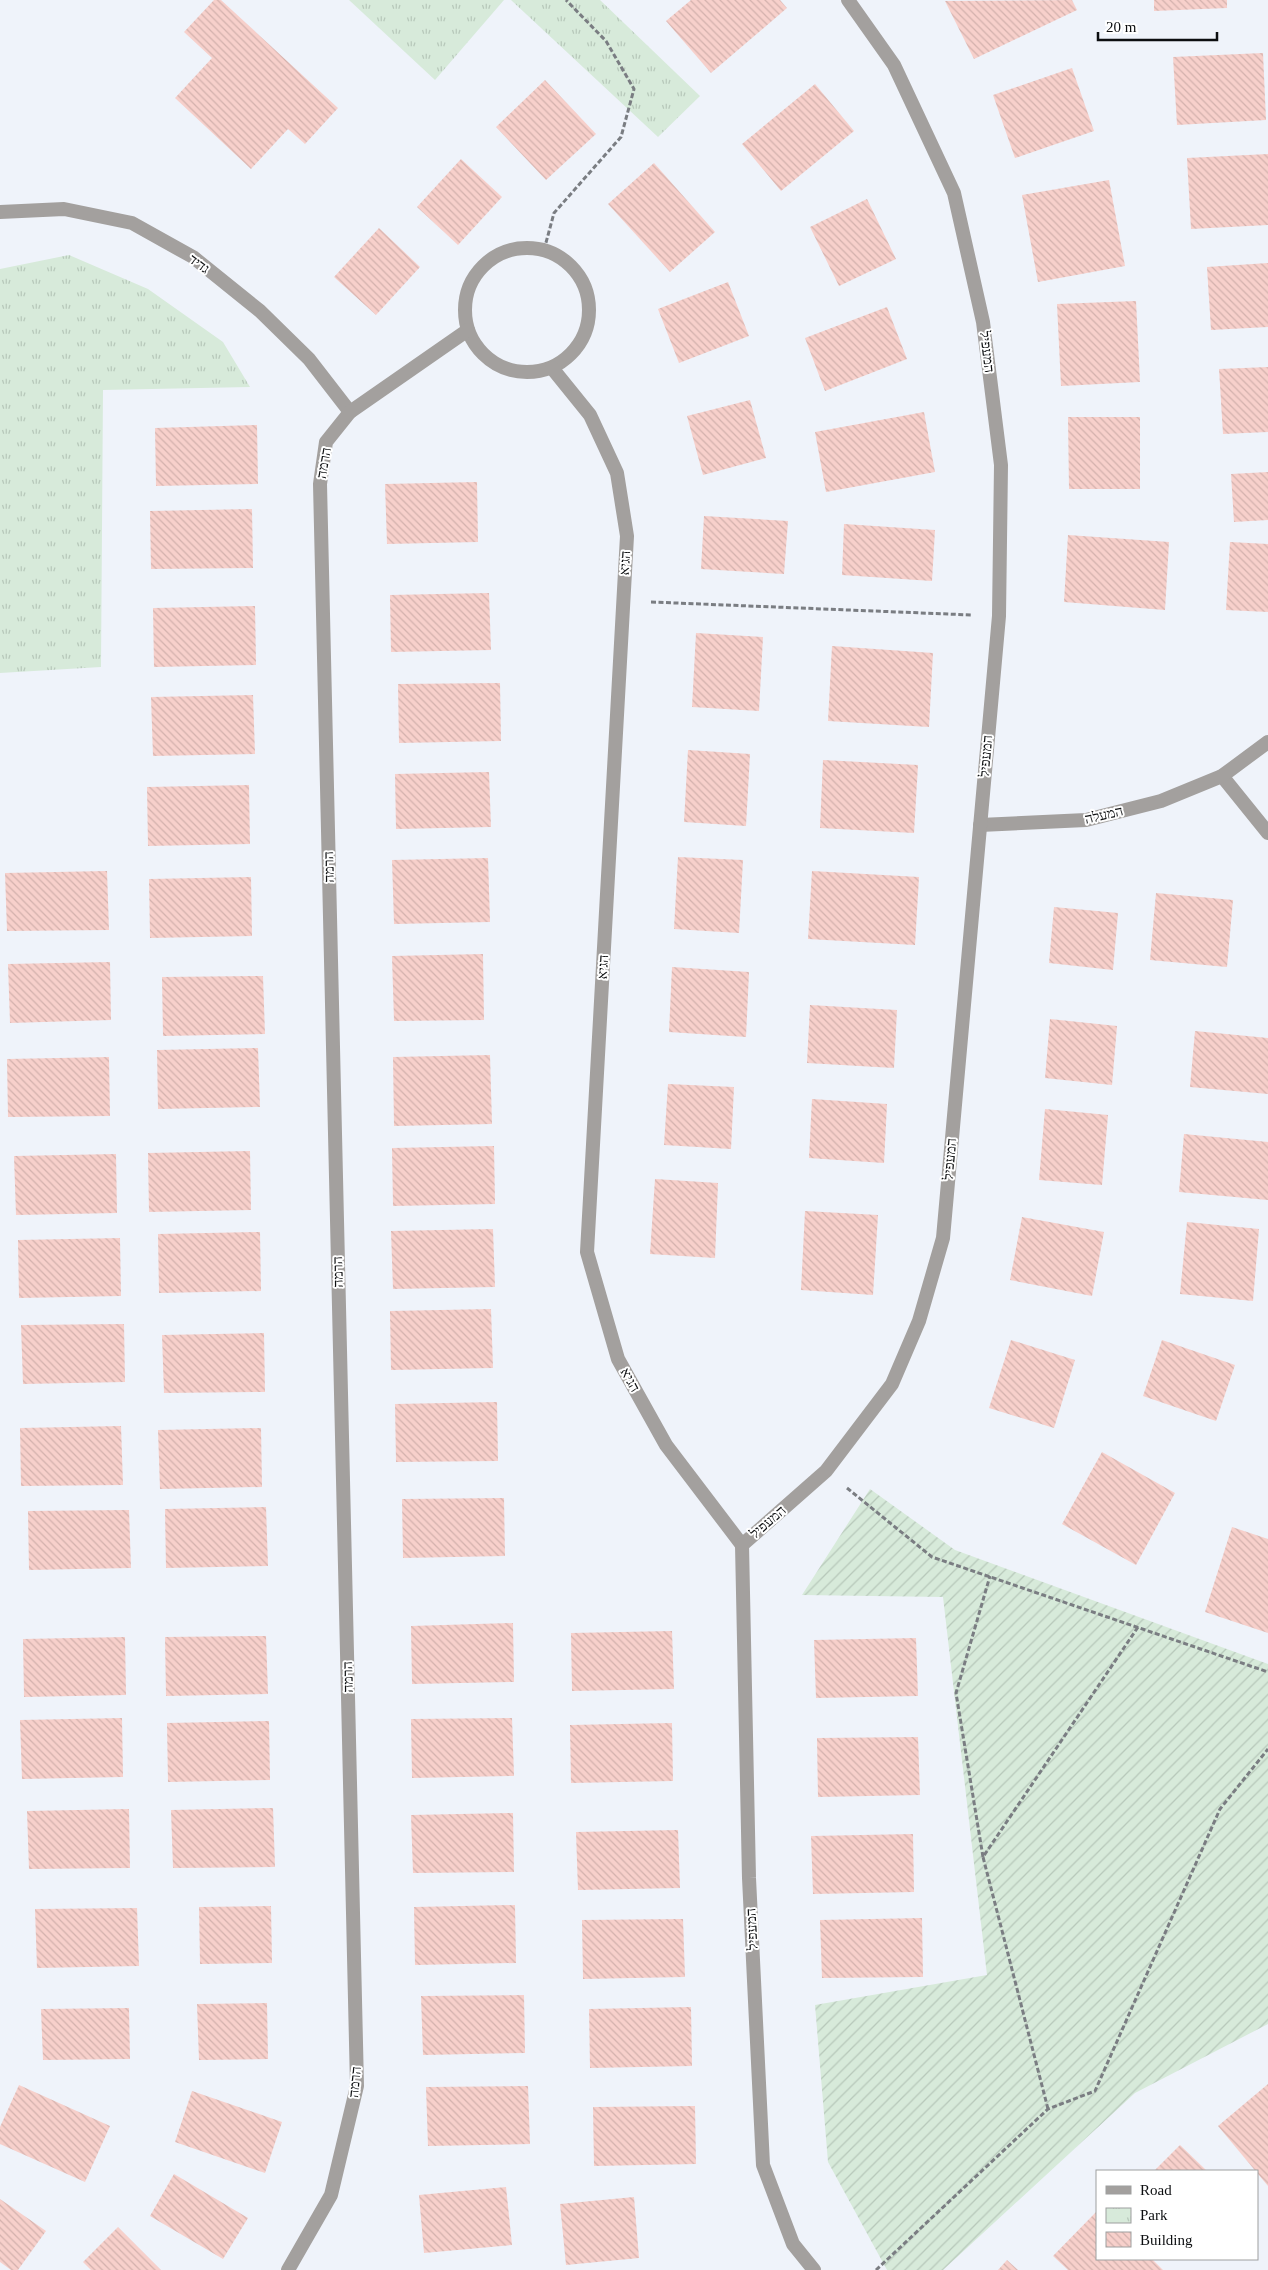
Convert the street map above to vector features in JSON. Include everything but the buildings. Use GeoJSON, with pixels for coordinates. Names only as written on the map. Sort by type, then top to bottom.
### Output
{"type":"FeatureCollection","features":[{"type":"Feature","properties":{"kind":"street","name":"המעפיל"},"geometry":{"type":"LineString","coordinates":[[814,2270],[793,2244],[763,2165],[749,1878],[742,1545],[826,1471],[892,1384],[919,1321],[943,1238],[998,616],[1001,465],[983,322],[954,193],[894,65],[848,0]]}},
{"type":"Feature","properties":{"kind":"street","name":"גדיד"},"geometry":{"type":"LineString","coordinates":[[0,212],[64,209],[132,223],[184,252],[260,311],[309,359],[350,412]]}},
{"type":"Feature","properties":{"kind":"street"},"geometry":{"type":"LineString","coordinates":[[525,248],[544,250],[561,258],[576,270],[585,287],[590,306],[588,325],[581,343],[568,358],[552,368],[527,373],[501,368],[481,352],[468,330],[464,311],[467,292],[475,274],[489,260],[506,251],[525,248]]}},
{"type":"Feature","properties":{"kind":"street","name":"הרמה"},"geometry":{"type":"LineString","coordinates":[[288,2270],[331,2195],[357,2086],[320,484],[326,442],[350,412],[468,330]]}},
{"type":"Feature","properties":{"kind":"street","name":"הגיא"},"geometry":{"type":"LineString","coordinates":[[552,368],[590,415],[617,473],[626,536],[587,1252],[618,1359],[666,1445],[742,1545]]}},
{"type":"Feature","properties":{"kind":"street","name":"המעלה"},"geometry":{"type":"LineString","coordinates":[[980,825],[1086,820],[1161,801],[1222,776],[1268,742]]}},
{"type":"Feature","properties":{"kind":"street"},"geometry":{"type":"LineString","coordinates":[[1222,776],[1268,833]]}},
{"type":"Feature","properties":{"kind":"path"},"geometry":{"type":"LineString","coordinates":[[544,250],[554,213],[621,137],[634,89],[606,42],[566,0]]}},
{"type":"Feature","properties":{"kind":"path"},"geometry":{"type":"LineString","coordinates":[[623,601],[998,616]]}},
{"type":"Feature","properties":{"kind":"path"},"geometry":{"type":"LineString","coordinates":[[826,1471],[932,1557],[1268,1672]]}},
{"type":"Feature","properties":{"kind":"path"},"geometry":{"type":"LineString","coordinates":[[990,1576],[956,1693],[983,1857],[1048,2109]]}},
{"type":"Feature","properties":{"kind":"path"},"geometry":{"type":"LineString","coordinates":[[983,1857],[1138,1627]]}},
{"type":"Feature","properties":{"kind":"path"},"geometry":{"type":"LineString","coordinates":[[876,2270],[1048,2109],[1095,2091],[1220,1809],[1268,1749]]}},
{"type":"Feature","properties":{"kind":"green space"},"geometry":{"type":"Polygon","coordinates":[[[349,0],[504,0],[435,80],[349,0]]]}},
{"type":"Feature","properties":{"kind":"green space"},"geometry":{"type":"Polygon","coordinates":[[[511,0],[600,0],[700,96],[658,137],[511,0]]]}},
{"type":"Feature","properties":{"kind":"green space"},"geometry":{"type":"Polygon","coordinates":[[[69,255],[148,289],[223,342],[250,387],[103,390],[101,667],[0,673],[0,269],[69,255]]]}},
{"type":"Feature","properties":{"kind":"green space"},"geometry":{"type":"Polygon","coordinates":[[[870,1489],[955,1550],[1268,1664],[1268,2024],[1135,2093],[943,2270],[887,2270],[828,2162],[815,2005],[987,1975],[943,1597],[802,1595],[870,1489]]]}}]}
